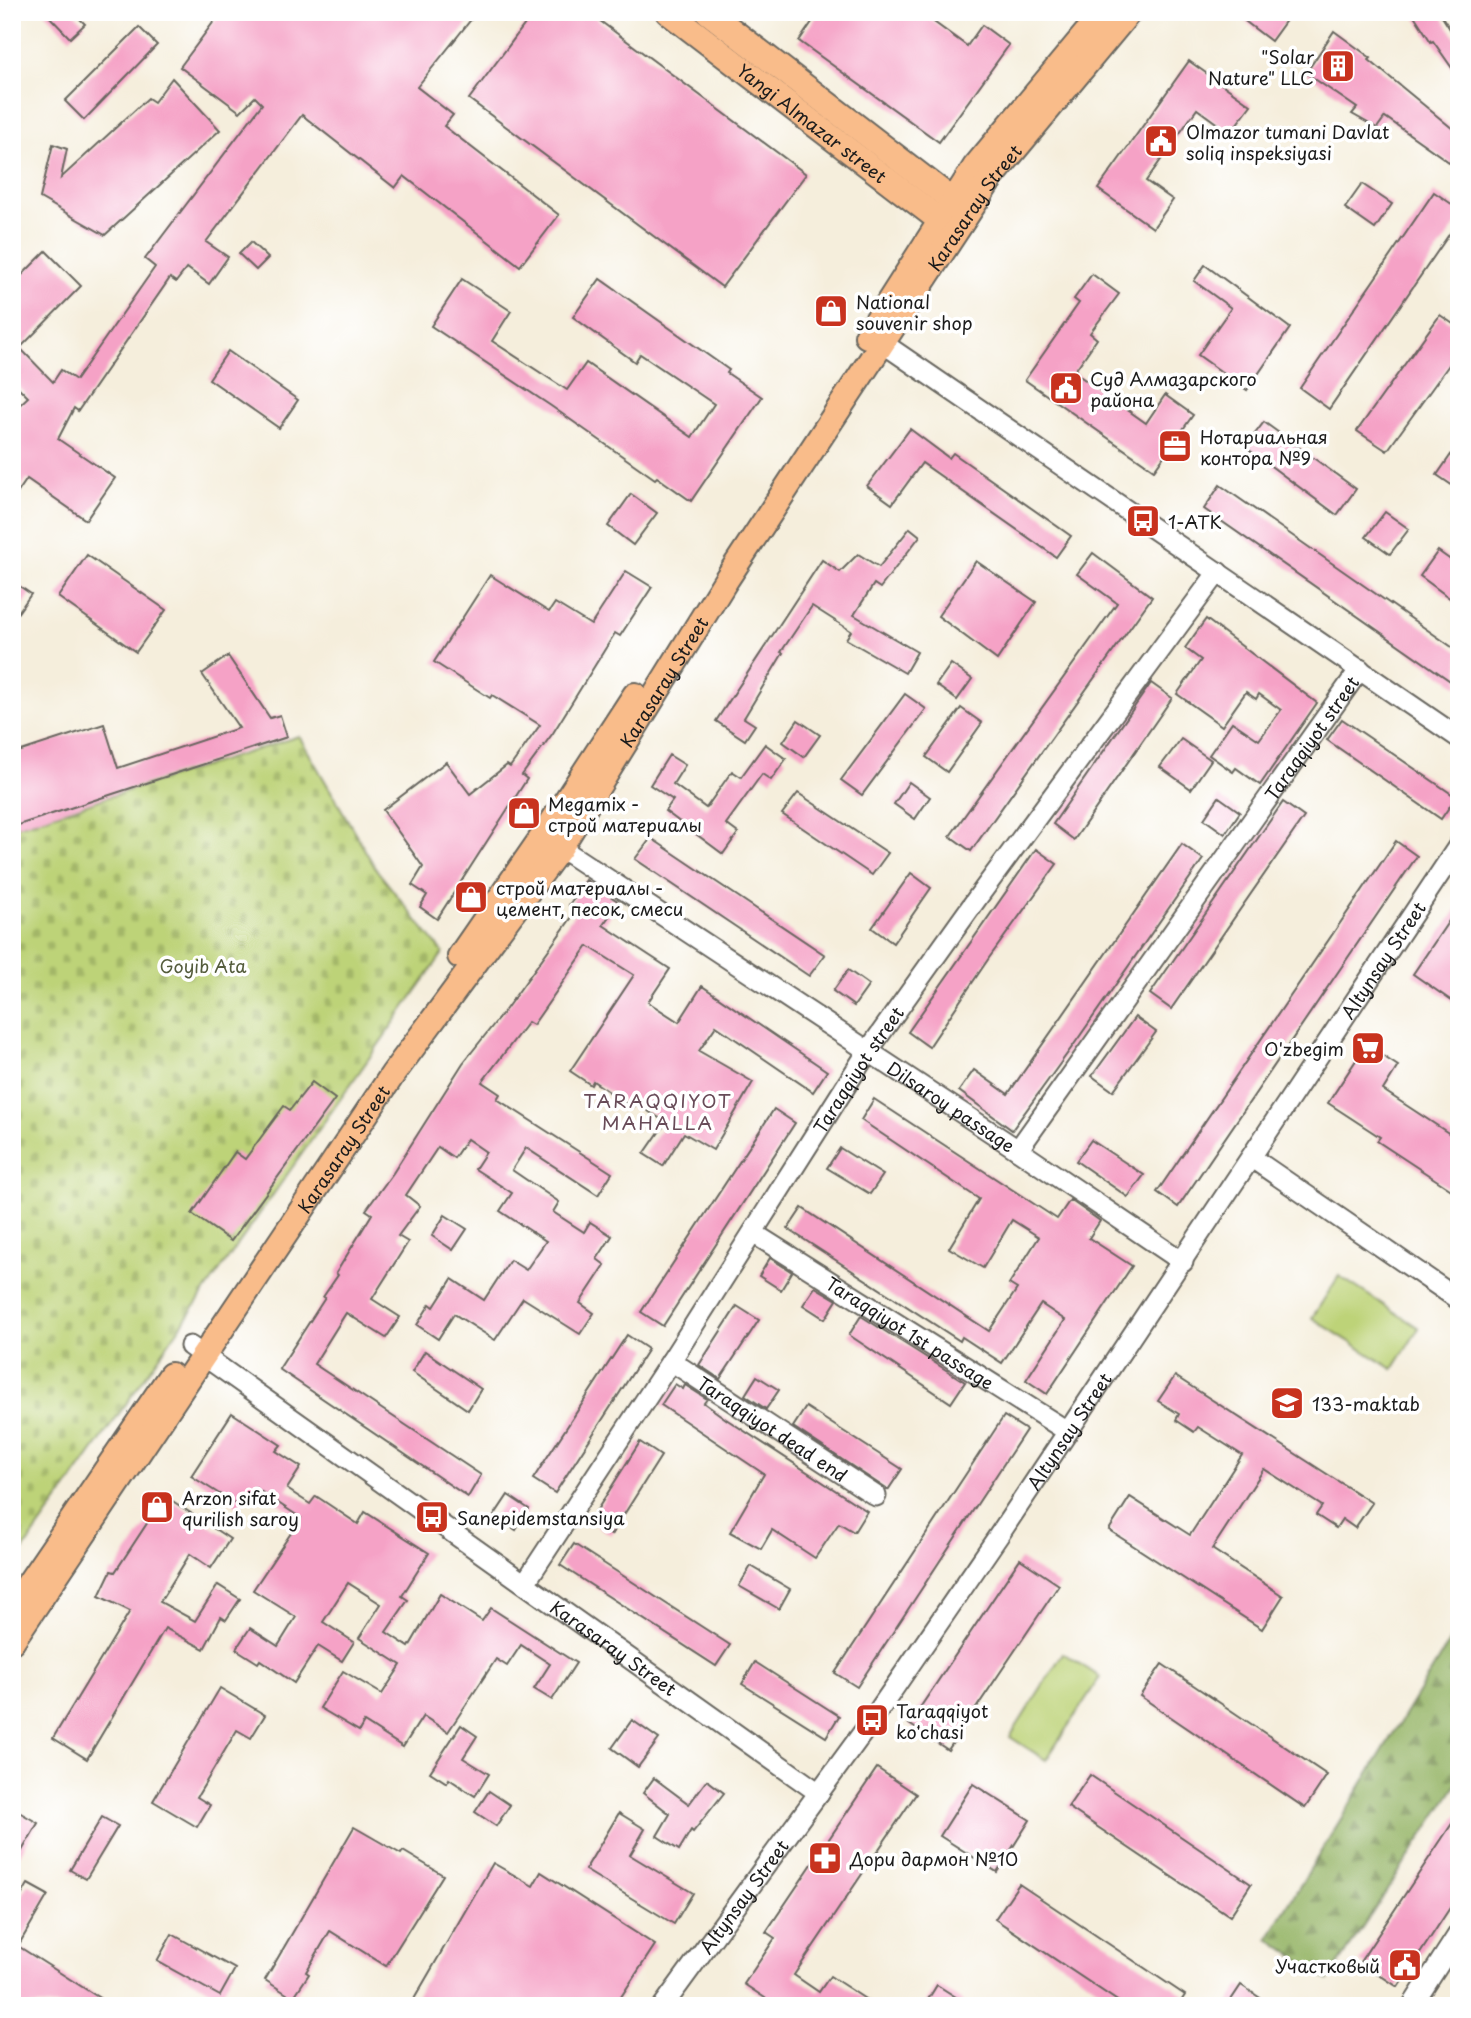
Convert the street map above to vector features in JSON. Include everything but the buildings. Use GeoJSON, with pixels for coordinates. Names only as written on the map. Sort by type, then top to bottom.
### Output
{"type":"FeatureCollection","features":[{"type":"Feature","properties":{"kind":"main road","name":"Yangi Almazar street"},"geometry":{"type":"LineString","coordinates":[[668,12],[954,217]]}},
{"type":"Feature","properties":{"kind":"main road","name":"Yangi Almazar street"},"geometry":{"type":"LineString","coordinates":[[708,12],[954,217]]}},
{"type":"Feature","properties":{"kind":"main road","name":"Karasaray Street"},"geometry":{"type":"LineString","coordinates":[[12,1608],[197,1351],[552,842],[954,217],[975,167],[1104,12]]}},
{"type":"Feature","properties":{"kind":"main road","name":"Karasaray Street"},"geometry":{"type":"LineString","coordinates":[[954,217],[991,178],[1129,12]]}},
{"type":"Feature","properties":{"kind":"main road","name":"Karasaray Street"},"geometry":{"type":"LineString","coordinates":[[12,1641],[197,1351]]}},
{"type":"Feature","properties":{"kind":"street","name":"Taraqqiyot street"},"geometry":{"type":"LineString","coordinates":[[876,338],[1459,738]]}},
{"type":"Feature","properties":{"kind":"street","name":"Taraqqiyot street"},"geometry":{"type":"LineString","coordinates":[[525,1583],[869,1051],[978,897],[1218,572]]}},
{"type":"Feature","properties":{"kind":"street","name":"Taraqqiyot street"},"geometry":{"type":"LineString","coordinates":[[1018,1150],[1360,669]]}},
{"type":"Feature","properties":{"kind":"street","name":"Dilsaroy passage"},"geometry":{"type":"LineString","coordinates":[[552,842],[1183,1262]]}},
{"type":"Feature","properties":{"kind":"street","name":"Altynsay Street"},"geometry":{"type":"LineString","coordinates":[[663,2006],[819,1793],[1001,1532],[1459,845]]}},
{"type":"Feature","properties":{"kind":"street"},"geometry":{"type":"LineString","coordinates":[[1252,1158],[1459,1300]]}},
{"type":"Feature","properties":{"kind":"street","name":"Taraqqiyot 1st passage"},"geometry":{"type":"LineString","coordinates":[[753,1233],[1067,1431]]}},
{"type":"Feature","properties":{"kind":"street","name":"Karasaray Street"},"geometry":{"type":"LineString","coordinates":[[197,1351],[819,1793]]}},
{"type":"Feature","properties":{"kind":"street","name":"Taraqqiyot dead end"},"geometry":{"type":"LineString","coordinates":[[671,1361],[876,1496]]}},
{"type":"Feature","properties":{"kind":"street"},"geometry":{"type":"LineString","coordinates":[[1412,2006],[1459,1933]]}},
{"type":"Feature","properties":{"kind":"green space","name":"Goyib Ata"},"geometry":{"type":"Polygon","coordinates":[[[299,736],[376,869],[443,953],[12,1566],[12,828],[299,736]]]}},
{"type":"Feature","properties":{"kind":"green space"},"geometry":{"type":"Polygon","coordinates":[[[1339,1276],[1419,1328],[1393,1369],[1312,1318],[1339,1276]]]}},
{"type":"Feature","properties":{"kind":"green space"},"geometry":{"type":"Polygon","coordinates":[[[1459,1626],[1459,1781],[1328,1980],[1268,1938],[1459,1626]]]}},
{"type":"Feature","properties":{"kind":"green space"},"geometry":{"type":"Polygon","coordinates":[[[1063,1653],[1100,1677],[1046,1760],[1010,1737],[1063,1653]]]}},
{"type":"Feature","properties":{"kind":"place","name":"\"Solar Nature\" LLC"},"geometry":{"type":"Point","coordinates":[1338,66]}},
{"type":"Feature","properties":{"kind":"place","name":"Olmazor tumani Davlat soliq inspeksiyasi"},"geometry":{"type":"Point","coordinates":[1161,141]}},
{"type":"Feature","properties":{"kind":"place","name":"National souvenir shop"},"geometry":{"type":"Point","coordinates":[831,311]}},
{"type":"Feature","properties":{"kind":"place","name":"Суд Алмазарского района"},"geometry":{"type":"Point","coordinates":[1066,388]}},
{"type":"Feature","properties":{"kind":"place","name":"Нотариальная контора №9"},"geometry":{"type":"Point","coordinates":[1175,446]}},
{"type":"Feature","properties":{"kind":"place","name":"1-ATK"},"geometry":{"type":"Point","coordinates":[1143,521]}},
{"type":"Feature","properties":{"kind":"place","name":"Megamix - строй материалы"},"geometry":{"type":"Point","coordinates":[524,813]}},
{"type":"Feature","properties":{"kind":"place","name":"строй материалы - цемент, песок, смеси"},"geometry":{"type":"Point","coordinates":[471,897]}},
{"type":"Feature","properties":{"kind":"place","name":"O'zbegim"},"geometry":{"type":"Point","coordinates":[1368,1048]}},
{"type":"Feature","properties":{"kind":"place","name":"133-maktab"},"geometry":{"type":"Point","coordinates":[1287,1403]}},
{"type":"Feature","properties":{"kind":"place","name":"Arzon sifat qurilish saroy"},"geometry":{"type":"Point","coordinates":[157,1507]}},
{"type":"Feature","properties":{"kind":"place","name":"Sanepidemstansiya"},"geometry":{"type":"Point","coordinates":[432,1517]}},
{"type":"Feature","properties":{"kind":"place","name":"Taraqqiyot ko'chasi"},"geometry":{"type":"Point","coordinates":[872,1720]}},
{"type":"Feature","properties":{"kind":"place","name":"Дори дармон №10"},"geometry":{"type":"Point","coordinates":[825,1858]}},
{"type":"Feature","properties":{"kind":"place","name":"Участковый"},"geometry":{"type":"Point","coordinates":[1405,1965]}},
{"type":"Feature","properties":{"kind":"district","name":"TARAQQIYOT MAHALLA"},"geometry":{"type":"Point","coordinates":[658,1111]}}]}
